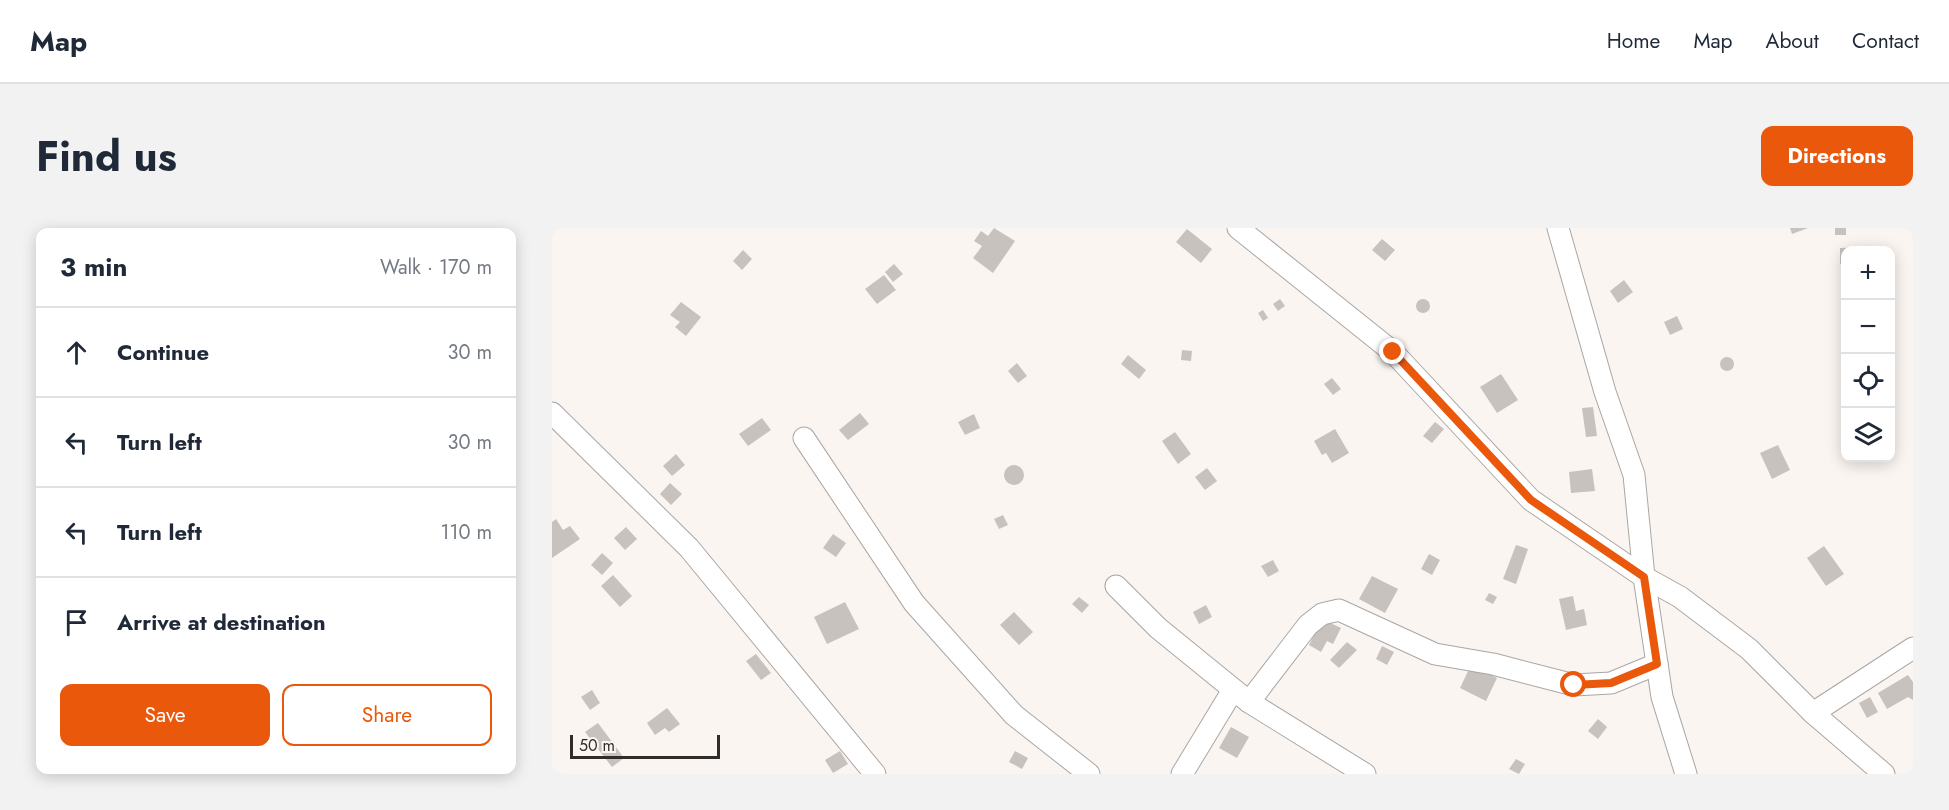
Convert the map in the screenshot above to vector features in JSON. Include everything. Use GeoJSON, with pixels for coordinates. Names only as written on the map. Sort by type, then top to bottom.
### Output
{"type":"FeatureCollection","features":[{"type":"Feature","properties":{"kind":"street"},"geometry":{"type":"LineString","coordinates":[[1238,228],[1393,352],[1531,500],[1644,577],[1680,597],[1749,649],[1813,713],[1884,774]]}},
{"type":"Feature","properties":{"kind":"street"},"geometry":{"type":"LineString","coordinates":[[1558,228],[1605,392],[1634,475],[1644,577],[1662,697],[1686,774]]}},
{"type":"Feature","properties":{"kind":"street"},"geometry":{"type":"LineString","coordinates":[[552,414],[689,548],[875,774]]}},
{"type":"Feature","properties":{"kind":"street"},"geometry":{"type":"LineString","coordinates":[[804,438],[914,603],[1014,715],[1089,774]]}},
{"type":"Feature","properties":{"kind":"street"},"geometry":{"type":"LineString","coordinates":[[1116,586],[1158,628],[1241,696],[1365,774]]}},
{"type":"Feature","properties":{"kind":"street"},"geometry":{"type":"LineString","coordinates":[[1182,774],[1241,696],[1308,625],[1322,614],[1339,610],[1435,654],[1493,664],[1574,685],[1611,683],[1657,664]]}},
{"type":"Feature","properties":{"kind":"street"},"geometry":{"type":"LineString","coordinates":[[1813,713],[1913,648]]}},
{"type":"Feature","properties":{"kind":"building"},"geometry":{"type":"Polygon","coordinates":[[[994,228],[1015,241],[993,273],[973,258],[982,246],[974,241],[981,231],[988,236],[994,228]]]}},
{"type":"Feature","properties":{"kind":"building"},"geometry":{"type":"Polygon","coordinates":[[[1790,228],[1808,228],[1792,234],[1790,228]]]}},
{"type":"Feature","properties":{"kind":"building"},"geometry":{"type":"Polygon","coordinates":[[[1835,228],[1846,228],[1846,235],[1835,235],[1835,228]]]}},
{"type":"Feature","properties":{"kind":"building"},"geometry":{"type":"Polygon","coordinates":[[[1187,229],[1212,249],[1201,263],[1176,242],[1187,229]]]}},
{"type":"Feature","properties":{"kind":"building"},"geometry":{"type":"Polygon","coordinates":[[[1382,239],[1395,250],[1385,261],[1372,250],[1382,239]]]}},
{"type":"Feature","properties":{"kind":"building"},"geometry":{"type":"Polygon","coordinates":[[[743,250],[752,259],[742,270],[733,261],[743,250]]]}},
{"type":"Feature","properties":{"kind":"building"},"geometry":{"type":"Polygon","coordinates":[[[894,264],[903,274],[893,282],[885,272],[894,264]]]}},
{"type":"Feature","properties":{"kind":"building"},"geometry":{"type":"Polygon","coordinates":[[[884,275],[896,290],[877,304],[865,289],[884,275]]]}},
{"type":"Feature","properties":{"kind":"building"},"geometry":{"type":"Polygon","coordinates":[[[1624,280],[1633,292],[1618,303],[1610,291],[1624,280]]]}},
{"type":"Feature","properties":{"kind":"building"},"geometry":{"type":"Polygon","coordinates":[[[1280,299],[1285,306],[1278,311],[1273,304],[1280,299]]]}},
{"type":"Feature","properties":{"kind":"building"},"geometry":{"type":"Polygon","coordinates":[[[1420,299],[1426,299],[1430,306],[1426,313],[1420,313],[1416,309],[1416,303],[1420,299]]]}},
{"type":"Feature","properties":{"kind":"building"},"geometry":{"type":"Polygon","coordinates":[[[681,302],[701,317],[686,336],[675,327],[680,322],[670,315],[681,302]]]}},
{"type":"Feature","properties":{"kind":"building"},"geometry":{"type":"Polygon","coordinates":[[[1263,310],[1268,318],[1263,321],[1258,313],[1263,310]]]}},
{"type":"Feature","properties":{"kind":"building"},"geometry":{"type":"Polygon","coordinates":[[[1677,316],[1683,329],[1670,335],[1664,322],[1677,316]]]}},
{"type":"Feature","properties":{"kind":"building"},"geometry":{"type":"Polygon","coordinates":[[[1182,350],[1192,351],[1191,361],[1181,360],[1182,350]]]}},
{"type":"Feature","properties":{"kind":"building"},"geometry":{"type":"Polygon","coordinates":[[[1128,355],[1146,370],[1139,379],[1121,364],[1128,355]]]}},
{"type":"Feature","properties":{"kind":"building"},"geometry":{"type":"Polygon","coordinates":[[[1724,357],[1730,357],[1734,364],[1730,371],[1724,371],[1720,367],[1720,361],[1724,357]]]}},
{"type":"Feature","properties":{"kind":"building"},"geometry":{"type":"Polygon","coordinates":[[[1017,363],[1027,376],[1018,383],[1008,371],[1017,363]]]}},
{"type":"Feature","properties":{"kind":"building"},"geometry":{"type":"Polygon","coordinates":[[[1501,374],[1518,400],[1497,413],[1480,387],[1501,374]]]}},
{"type":"Feature","properties":{"kind":"building"},"geometry":{"type":"Polygon","coordinates":[[[1332,378],[1341,389],[1333,395],[1324,384],[1332,378]]]}},
{"type":"Feature","properties":{"kind":"building"},"geometry":{"type":"Polygon","coordinates":[[[1593,407],[1597,436],[1586,437],[1582,408],[1593,407]]]}},
{"type":"Feature","properties":{"kind":"building"},"geometry":{"type":"Polygon","coordinates":[[[860,413],[869,424],[848,440],[839,430],[860,413]]]}},
{"type":"Feature","properties":{"kind":"building"},"geometry":{"type":"Polygon","coordinates":[[[974,414],[980,428],[965,435],[958,422],[974,414]]]}},
{"type":"Feature","properties":{"kind":"building"},"geometry":{"type":"Polygon","coordinates":[[[762,418],[771,430],[748,446],[739,434],[762,418]]]}},
{"type":"Feature","properties":{"kind":"building"},"geometry":{"type":"Polygon","coordinates":[[[1435,422],[1444,429],[1432,443],[1423,436],[1435,422]]]}},
{"type":"Feature","properties":{"kind":"building"},"geometry":{"type":"Polygon","coordinates":[[[1335,429],[1349,453],[1332,463],[1326,453],[1322,455],[1314,441],[1335,429]]]}},
{"type":"Feature","properties":{"kind":"building"},"geometry":{"type":"Polygon","coordinates":[[[1175,432],[1191,454],[1178,464],[1162,441],[1175,432]]]}},
{"type":"Feature","properties":{"kind":"building"},"geometry":{"type":"Polygon","coordinates":[[[1778,445],[1790,470],[1772,479],[1760,453],[1778,445]]]}},
{"type":"Feature","properties":{"kind":"building"},"geometry":{"type":"Polygon","coordinates":[[[676,454],[685,465],[672,476],[663,466],[676,454]]]}},
{"type":"Feature","properties":{"kind":"building"},"geometry":{"type":"Polygon","coordinates":[[[1014,465],[1021,468],[1024,475],[1021,482],[1014,485],[1007,482],[1004,475],[1007,468],[1014,465]]]}},
{"type":"Feature","properties":{"kind":"building"},"geometry":{"type":"Polygon","coordinates":[[[1207,468],[1217,481],[1205,490],[1195,477],[1207,468]]]}},
{"type":"Feature","properties":{"kind":"building"},"geometry":{"type":"Polygon","coordinates":[[[1592,469],[1595,491],[1571,493],[1569,472],[1592,469]]]}},
{"type":"Feature","properties":{"kind":"building"},"geometry":{"type":"Polygon","coordinates":[[[670,483],[682,494],[671,505],[660,494],[670,483]]]}},
{"type":"Feature","properties":{"kind":"building"},"geometry":{"type":"Polygon","coordinates":[[[1003,515],[1008,525],[999,529],[994,519],[1003,515]]]}},
{"type":"Feature","properties":{"kind":"building"},"geometry":{"type":"Polygon","coordinates":[[[556,519],[563,530],[570,526],[580,539],[552,558],[552,522],[556,519]]]}},
{"type":"Feature","properties":{"kind":"building"},"geometry":{"type":"Polygon","coordinates":[[[626,527],[637,539],[625,550],[614,538],[626,527]]]}},
{"type":"Feature","properties":{"kind":"building"},"geometry":{"type":"Polygon","coordinates":[[[833,534],[846,543],[836,557],[823,548],[833,534]]]}},
{"type":"Feature","properties":{"kind":"building"},"geometry":{"type":"Polygon","coordinates":[[[1516,545],[1528,549],[1516,584],[1503,579],[1516,545]]]}},
{"type":"Feature","properties":{"kind":"building"},"geometry":{"type":"Polygon","coordinates":[[[1824,546],[1844,574],[1826,586],[1807,558],[1824,546]]]}},
{"type":"Feature","properties":{"kind":"building"},"geometry":{"type":"Polygon","coordinates":[[[602,553],[613,563],[602,575],[591,565],[602,553]]]}},
{"type":"Feature","properties":{"kind":"building"},"geometry":{"type":"Polygon","coordinates":[[[1429,554],[1440,560],[1432,575],[1421,569],[1429,554]]]}},
{"type":"Feature","properties":{"kind":"building"},"geometry":{"type":"Polygon","coordinates":[[[1273,560],[1279,571],[1268,577],[1261,566],[1273,560]]]}},
{"type":"Feature","properties":{"kind":"building"},"geometry":{"type":"Polygon","coordinates":[[[613,575],[632,596],[620,607],[601,586],[613,575]]]}},
{"type":"Feature","properties":{"kind":"building"},"geometry":{"type":"Polygon","coordinates":[[[1372,576],[1398,589],[1385,613],[1359,599],[1372,576]]]}},
{"type":"Feature","properties":{"kind":"building"},"geometry":{"type":"Polygon","coordinates":[[[1489,593],[1497,597],[1493,604],[1485,600],[1489,593]]]}},
{"type":"Feature","properties":{"kind":"building"},"geometry":{"type":"Polygon","coordinates":[[[1573,596],[1576,611],[1584,609],[1587,625],[1566,630],[1559,599],[1573,596]]]}},
{"type":"Feature","properties":{"kind":"building"},"geometry":{"type":"Polygon","coordinates":[[[1079,597],[1089,605],[1082,613],[1072,604],[1079,597]]]}},
{"type":"Feature","properties":{"kind":"building"},"geometry":{"type":"Polygon","coordinates":[[[845,602],[859,629],[827,644],[814,617],[845,602]]]}},
{"type":"Feature","properties":{"kind":"building"},"geometry":{"type":"Polygon","coordinates":[[[1206,605],[1212,617],[1199,624],[1193,612],[1206,605]]]}},
{"type":"Feature","properties":{"kind":"building"},"geometry":{"type":"Polygon","coordinates":[[[1014,612],[1033,632],[1019,645],[1000,625],[1014,612]]]}},
{"type":"Feature","properties":{"kind":"building"},"geometry":{"type":"Polygon","coordinates":[[[1322,619],[1341,628],[1333,644],[1327,641],[1321,652],[1309,645],[1322,619]]]}},
{"type":"Feature","properties":{"kind":"building"},"geometry":{"type":"Polygon","coordinates":[[[1347,642],[1357,650],[1339,668],[1330,660],[1347,642]]]}},
{"type":"Feature","properties":{"kind":"building"},"geometry":{"type":"Polygon","coordinates":[[[1382,646],[1394,652],[1387,665],[1376,659],[1382,646]]]}},
{"type":"Feature","properties":{"kind":"building"},"geometry":{"type":"Polygon","coordinates":[[[756,654],[771,673],[761,680],[746,661],[756,654]]]}},
{"type":"Feature","properties":{"kind":"building"},"geometry":{"type":"Polygon","coordinates":[[[1471,665],[1497,678],[1486,701],[1460,688],[1471,665]]]}},
{"type":"Feature","properties":{"kind":"building"},"geometry":{"type":"Polygon","coordinates":[[[1908,675],[1913,682],[1913,700],[1908,697],[1887,709],[1878,693],[1908,675]]]}},
{"type":"Feature","properties":{"kind":"building"},"geometry":{"type":"Polygon","coordinates":[[[592,690],[600,703],[590,710],[581,697],[592,690]]]}},
{"type":"Feature","properties":{"kind":"building"},"geometry":{"type":"Polygon","coordinates":[[[1870,697],[1878,712],[1867,718],[1859,703],[1870,697]]]}},
{"type":"Feature","properties":{"kind":"building"},"geometry":{"type":"Polygon","coordinates":[[[667,708],[680,724],[669,732],[665,728],[655,735],[647,723],[667,708]]]}},
{"type":"Feature","properties":{"kind":"building"},"geometry":{"type":"Polygon","coordinates":[[[1598,719],[1607,727],[1598,739],[1588,731],[1598,719]]]}},
{"type":"Feature","properties":{"kind":"building"},"geometry":{"type":"Polygon","coordinates":[[[598,723],[624,758],[612,767],[585,732],[598,723]]]}},
{"type":"Feature","properties":{"kind":"building"},"geometry":{"type":"Polygon","coordinates":[[[1231,727],[1249,737],[1237,758],[1219,748],[1231,727]]]}},
{"type":"Feature","properties":{"kind":"building"},"geometry":{"type":"Polygon","coordinates":[[[840,751],[848,764],[833,773],[825,760],[840,751]]]}},
{"type":"Feature","properties":{"kind":"building"},"geometry":{"type":"Polygon","coordinates":[[[1015,751],[1028,758],[1022,769],[1009,762],[1015,751]]]}},
{"type":"Feature","properties":{"kind":"building"},"geometry":{"type":"Polygon","coordinates":[[[1516,759],[1525,764],[1519,774],[1509,769],[1516,759]]]}},
{"type":"Feature","properties":{"kind":"route"},"geometry":{"type":"LineString","coordinates":[[1393,352],[1531,500],[1644,577],[1657,664],[1611,683],[1574,685]]}}]}
